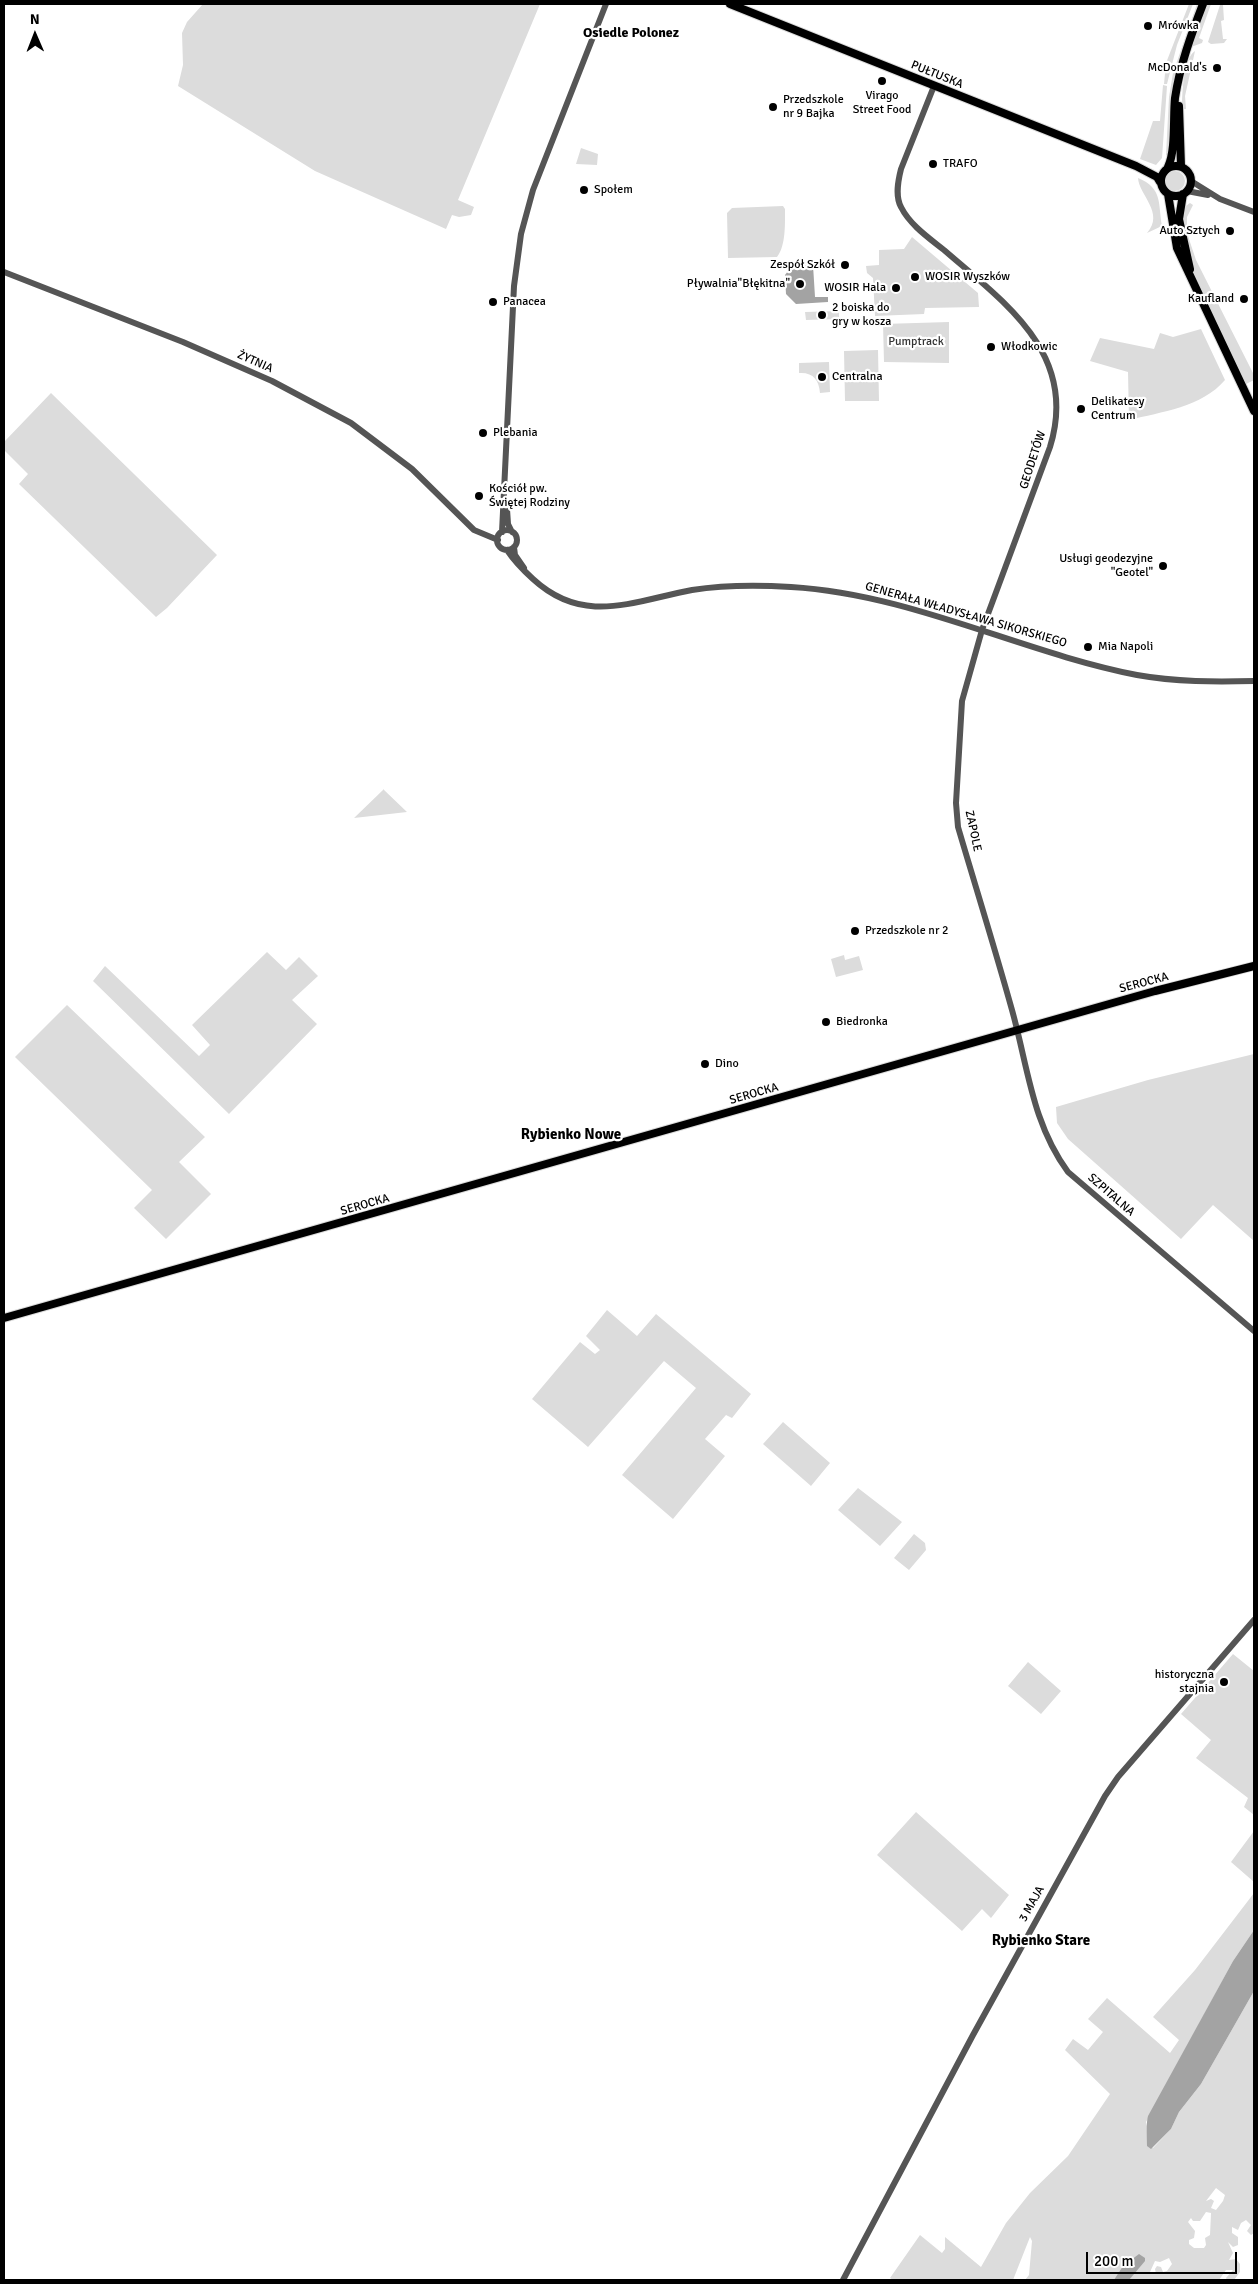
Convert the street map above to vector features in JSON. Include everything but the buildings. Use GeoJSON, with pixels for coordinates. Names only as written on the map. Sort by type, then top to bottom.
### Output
{"type":"FeatureCollection","features":[{"type":"Feature","properties":{"kind":"main road","name":"PUŁTUSKA"},"geometry":{"type":"LineString","coordinates":[[730,4],[1136,166],[1154,175],[1160,182]]}},
{"type":"Feature","properties":{"kind":"main road"},"geometry":{"type":"LineString","coordinates":[[1185,193],[1175,196],[1168,194],[1163,190],[1160,182],[1171,157],[1178,80],[1203,4]]}},
{"type":"Feature","properties":{"kind":"main road"},"geometry":{"type":"LineString","coordinates":[[1178,80],[1181,166]]}},
{"type":"Feature","properties":{"kind":"main road","name":"PUŁTUSKA"},"geometry":{"type":"LineString","coordinates":[[1136,166],[1166,169]]}},
{"type":"Feature","properties":{"kind":"main road"},"geometry":{"type":"LineString","coordinates":[[1166,169],[1181,166],[1188,171],[1191,181],[1185,193],[1180,219],[1196,288]]}},
{"type":"Feature","properties":{"kind":"main road"},"geometry":{"type":"LineString","coordinates":[[1168,194],[1177,248],[1254,411]]}},
{"type":"Feature","properties":{"kind":"main road","name":"SEROCKA"},"geometry":{"type":"LineString","coordinates":[[4,1318],[1017,1032],[1155,991],[1254,966]]}},
{"type":"Feature","properties":{"kind":"street"},"geometry":{"type":"LineString","coordinates":[[505,498],[508,524],[517,539],[514,547],[507,550],[500,546],[498,540],[501,533],[505,498],[514,294],[521,234],[533,190],[606,4]]}},
{"type":"Feature","properties":{"kind":"street","name":"GEODETÓW"},"geometry":{"type":"LineString","coordinates":[[934,86],[901,169],[898,183],[900,206],[912,223],[1000,299],[1028,328],[1047,361],[1056,396],[1055,425],[1050,447],[982,630]]}},
{"type":"Feature","properties":{"kind":"street"},"geometry":{"type":"LineString","coordinates":[[1191,181],[1220,198],[1254,212]]}},
{"type":"Feature","properties":{"kind":"street"},"geometry":{"type":"LineString","coordinates":[[1185,193],[1220,198]]}},
{"type":"Feature","properties":{"kind":"street","name":"ŻYTNIA"},"geometry":{"type":"LineString","coordinates":[[4,272],[272,381],[351,423],[412,469],[477,532],[498,540]]}},
{"type":"Feature","properties":{"kind":"street","name":"ŻYTNIA"},"geometry":{"type":"LineString","coordinates":[[467,523],[480,529],[501,533]]}},
{"type":"Feature","properties":{"kind":"street"},"geometry":{"type":"LineString","coordinates":[[501,533],[512,532]]}},
{"type":"Feature","properties":{"kind":"street","name":"GENERAŁA WŁADYSŁAWA SIKORSKIEGO"},"geometry":{"type":"LineString","coordinates":[[514,547],[515,555],[529,575]]}},
{"type":"Feature","properties":{"kind":"street","name":"GENERAŁA WŁADYSŁAWA SIKORSKIEGO"},"geometry":{"type":"LineString","coordinates":[[507,550],[516,565],[554,595],[574,603],[593,607],[623,606],[696,590],[790,586],[870,598],[1135,674],[1199,682],[1254,681]]}},
{"type":"Feature","properties":{"kind":"street","name":"ZAPOLE"},"geometry":{"type":"LineString","coordinates":[[982,630],[960,708],[957,819],[1017,1032]]}},
{"type":"Feature","properties":{"kind":"street","name":"SZPITALNA"},"geometry":{"type":"LineString","coordinates":[[1017,1032],[1046,1138],[1068,1172],[1254,1331]]}},
{"type":"Feature","properties":{"kind":"street","name":"3 MAJA"},"geometry":{"type":"LineString","coordinates":[[843,2280],[973,2035],[1105,1796],[1118,1777],[1254,1620]]}},
{"type":"Feature","properties":{"kind":"green space"},"geometry":{"type":"Polygon","coordinates":[[[203,4],[540,4],[458,200],[474,207],[471,215],[459,217],[452,215],[446,229],[315,171],[178,86],[183,65],[182,33],[187,22],[203,4]]]}},
{"type":"Feature","properties":{"kind":"green space"},"geometry":{"type":"Polygon","coordinates":[[[1189,4],[1193,4],[1177,45],[1167,84],[1164,84],[1166,63],[1189,4]]]}},
{"type":"Feature","properties":{"kind":"green space"},"geometry":{"type":"Polygon","coordinates":[[[1197,4],[1199,4],[1181,54],[1174,82],[1169,155],[1166,155],[1169,97],[1173,73],[1197,4]]]}},
{"type":"Feature","properties":{"kind":"green space"},"geometry":{"type":"Polygon","coordinates":[[[1207,4],[1211,4],[1199,38],[1203,40],[1202,43],[1191,47],[1207,4]]]}},
{"type":"Feature","properties":{"kind":"green space"},"geometry":{"type":"Polygon","coordinates":[[[1220,5],[1223,5],[1224,20],[1221,21],[1223,39],[1227,39],[1224,43],[1211,44],[1208,42],[1220,5]]]}},
{"type":"Feature","properties":{"kind":"green space"},"geometry":{"type":"Polygon","coordinates":[[[1195,51],[1185,96],[1186,109],[1182,109],[1186,69],[1191,55],[1195,51]]]}},
{"type":"Feature","properties":{"kind":"green space"},"geometry":{"type":"Polygon","coordinates":[[[1163,85],[1167,86],[1162,158],[1156,165],[1140,159],[1153,121],[1160,121],[1163,85]]]}},
{"type":"Feature","properties":{"kind":"green space"},"geometry":{"type":"Polygon","coordinates":[[[581,148],[598,154],[597,165],[576,164],[581,148]]]}},
{"type":"Feature","properties":{"kind":"green space"},"geometry":{"type":"Polygon","coordinates":[[[1171,171],[1179,171],[1185,177],[1185,185],[1179,191],[1171,191],[1165,185],[1165,177],[1171,171]]]}},
{"type":"Feature","properties":{"kind":"green space"},"geometry":{"type":"Polygon","coordinates":[[[1138,178],[1152,187],[1156,192],[1159,204],[1162,226],[1147,233],[1152,226],[1152,211],[1138,178]]]}},
{"type":"Feature","properties":{"kind":"green space"},"geometry":{"type":"Polygon","coordinates":[[[1190,203],[1193,205],[1187,217],[1187,233],[1196,260],[1254,375],[1254,380],[1244,385],[1215,324],[1185,247],[1181,226],[1182,211],[1190,203]]]}},
{"type":"Feature","properties":{"kind":"green space"},"geometry":{"type":"Polygon","coordinates":[[[783,206],[785,209],[784,234],[782,247],[777,257],[728,258],[727,213],[732,208],[783,206]]]}},
{"type":"Feature","properties":{"kind":"green space","name":"WOSIR Wyszków"},"geometry":{"type":"Polygon","coordinates":[[[912,237],[978,293],[979,307],[925,308],[924,314],[875,316],[873,278],[867,273],[866,266],[879,265],[879,250],[904,249],[912,237]]]}},
{"type":"Feature","properties":{"kind":"green space","name":"2 boiska do gry w kosza"},"geometry":{"type":"Polygon","coordinates":[[[839,311],[839,319],[806,320],[805,312],[839,311]]]}},
{"type":"Feature","properties":{"kind":"green space","name":"Pumptrack"},"geometry":{"type":"Polygon","coordinates":[[[949,322],[949,363],[884,362],[883,324],[949,322]]]}},
{"type":"Feature","properties":{"kind":"green space"},"geometry":{"type":"Polygon","coordinates":[[[1201,329],[1225,380],[1205,397],[1193,402],[1167,411],[1129,420],[1128,372],[1090,361],[1100,338],[1154,349],[1160,333],[1173,337],[1201,329]]]}},
{"type":"Feature","properties":{"kind":"green space"},"geometry":{"type":"Polygon","coordinates":[[[878,350],[879,401],[845,401],[844,351],[878,350]]]}},
{"type":"Feature","properties":{"kind":"green space","name":"Centralna"},"geometry":{"type":"Polygon","coordinates":[[[829,362],[830,392],[820,393],[817,381],[812,375],[799,373],[799,363],[829,362]]]}},
{"type":"Feature","properties":{"kind":"green space"},"geometry":{"type":"Polygon","coordinates":[[[51,393],[217,555],[167,608],[156,617],[19,484],[28,474],[4,450],[4,442],[51,393]]]}},
{"type":"Feature","properties":{"kind":"green space"},"geometry":{"type":"Polygon","coordinates":[[[383,790],[407,812],[354,818],[383,790]]]}},
{"type":"Feature","properties":{"kind":"green space"},"geometry":{"type":"Polygon","coordinates":[[[267,952],[286,970],[299,957],[318,976],[292,1000],[317,1024],[229,1114],[93,981],[105,966],[199,1056],[210,1045],[192,1025],[267,952]]]}},
{"type":"Feature","properties":{"kind":"green space"},"geometry":{"type":"Polygon","coordinates":[[[844,955],[845,960],[859,956],[863,970],[836,977],[831,959],[844,955]]]}},
{"type":"Feature","properties":{"kind":"green space"},"geometry":{"type":"Polygon","coordinates":[[[67,1005],[205,1137],[179,1162],[211,1194],[166,1239],[134,1208],[152,1190],[15,1057],[67,1005]]]}},
{"type":"Feature","properties":{"kind":"green space"},"geometry":{"type":"Polygon","coordinates":[[[1254,1054],[1254,1241],[1213,1205],[1181,1239],[1068,1139],[1057,1123],[1056,1107],[1148,1080],[1254,1054]]]}},
{"type":"Feature","properties":{"kind":"green space"},"geometry":{"type":"Polygon","coordinates":[[[607,1310],[637,1336],[656,1314],[751,1394],[732,1418],[726,1415],[705,1439],[725,1456],[673,1519],[622,1475],[696,1388],[664,1361],[588,1447],[532,1399],[580,1342],[595,1354],[600,1350],[586,1336],[607,1310]]]}},
{"type":"Feature","properties":{"kind":"green space"},"geometry":{"type":"Polygon","coordinates":[[[783,1422],[830,1463],[811,1486],[763,1444],[783,1422]]]}},
{"type":"Feature","properties":{"kind":"green space"},"geometry":{"type":"Polygon","coordinates":[[[858,1488],[902,1522],[880,1546],[838,1510],[858,1488]]]}},
{"type":"Feature","properties":{"kind":"green space"},"geometry":{"type":"Polygon","coordinates":[[[914,1534],[925,1543],[926,1550],[909,1570],[894,1558],[914,1534]]]}},
{"type":"Feature","properties":{"kind":"green space"},"geometry":{"type":"Polygon","coordinates":[[[1233,1654],[1254,1671],[1254,1815],[1244,1807],[1248,1798],[1196,1758],[1211,1740],[1181,1714],[1233,1654]]]}},
{"type":"Feature","properties":{"kind":"green space"},"geometry":{"type":"Polygon","coordinates":[[[1028,1662],[1061,1691],[1041,1714],[1008,1686],[1028,1662]]]}},
{"type":"Feature","properties":{"kind":"green space"},"geometry":{"type":"Polygon","coordinates":[[[916,1812],[1009,1895],[991,1918],[982,1909],[962,1931],[877,1855],[916,1812]]]}},
{"type":"Feature","properties":{"kind":"green space"},"geometry":{"type":"Polygon","coordinates":[[[1254,1831],[1254,1882],[1231,1862],[1254,1831]]]}},
{"type":"Feature","properties":{"kind":"green space"},"geometry":{"type":"Polygon","coordinates":[[[1254,1893],[1254,1930],[1233,1961],[1146,2122],[1149,2134],[1147,2142],[1153,2148],[1171,2129],[1179,2112],[1201,2084],[1254,1991],[1254,2233],[1251,2235],[1247,2231],[1251,2225],[1246,2220],[1241,2223],[1238,2230],[1232,2227],[1232,2233],[1238,2237],[1238,2245],[1233,2247],[1228,2242],[1233,2253],[1229,2260],[1236,2259],[1240,2264],[1240,2272],[1234,2280],[1227,2280],[1226,2278],[1233,2270],[1226,2270],[1219,2280],[1025,2280],[1029,2275],[1032,2241],[1030,2237],[1013,2280],[893,2280],[890,2278],[920,2235],[942,2253],[945,2249],[945,2237],[981,2267],[1006,2223],[1030,2193],[1068,2156],[1110,2094],[1065,2050],[1073,2039],[1088,2050],[1103,2032],[1088,2019],[1107,1998],[1170,2053],[1179,2040],[1153,2017],[1195,1970],[1254,1893]],[[1216,2188],[1206,2201],[1211,2199],[1214,2201],[1211,2208],[1216,2210],[1225,2195],[1216,2188]],[[1206,2212],[1200,2221],[1193,2221],[1191,2218],[1188,2222],[1195,2231],[1194,2238],[1189,2240],[1189,2244],[1194,2248],[1204,2248],[1206,2245],[1205,2238],[1210,2235],[1211,2213],[1206,2212]],[[1169,2258],[1160,2262],[1155,2261],[1150,2272],[1156,2274],[1155,2269],[1157,2266],[1161,2267],[1163,2272],[1167,2271],[1172,2264],[1169,2258]]]}},
{"type":"Feature","properties":{"kind":"shaded area","name":"Pływalnia\"Błękitna\""},"geometry":{"type":"Polygon","coordinates":[[[813,265],[815,297],[828,297],[828,302],[796,304],[786,294],[785,275],[792,266],[813,265]]]}},
{"type":"Feature","properties":{"kind":"shaded area"},"geometry":{"type":"Polygon","coordinates":[[[1254,1930],[1254,1991],[1201,2084],[1179,2112],[1171,2129],[1151,2149],[1147,2146],[1148,2116],[1233,1961],[1254,1930]]]}},
{"type":"Feature","properties":{"kind":"shaded area"},"geometry":{"type":"Polygon","coordinates":[[[1139,2254],[1145,2258],[1145,2261],[1129,2280],[1114,2280],[1123,2266],[1139,2254]]]}},
{"type":"Feature","properties":{"kind":"place","name":"Mrówka"},"geometry":{"type":"Point","coordinates":[1148,26]}},
{"type":"Feature","properties":{"kind":"place","name":"McDonald's"},"geometry":{"type":"Point","coordinates":[1217,68]}},
{"type":"Feature","properties":{"kind":"place","name":"Virago Street Food"},"geometry":{"type":"Point","coordinates":[882,81]}},
{"type":"Feature","properties":{"kind":"place","name":"Przedszkole nr 9 Bajka"},"geometry":{"type":"Point","coordinates":[773,107]}},
{"type":"Feature","properties":{"kind":"place","name":"TRAFO"},"geometry":{"type":"Point","coordinates":[933,164]}},
{"type":"Feature","properties":{"kind":"place","name":"Społem"},"geometry":{"type":"Point","coordinates":[584,190]}},
{"type":"Feature","properties":{"kind":"place","name":"Auto Sztych"},"geometry":{"type":"Point","coordinates":[1230,231]}},
{"type":"Feature","properties":{"kind":"place","name":"Zespół Szkół"},"geometry":{"type":"Point","coordinates":[845,265]}},
{"type":"Feature","properties":{"kind":"place","name":"WOSIR Wyszków"},"geometry":{"type":"Point","coordinates":[915,277]}},
{"type":"Feature","properties":{"kind":"place","name":"Pływalnia\"Błękitna\""},"geometry":{"type":"Point","coordinates":[800,284]}},
{"type":"Feature","properties":{"kind":"place","name":"WOSIR Hala"},"geometry":{"type":"Point","coordinates":[896,288]}},
{"type":"Feature","properties":{"kind":"place","name":"Kaufland"},"geometry":{"type":"Point","coordinates":[1244,299]}},
{"type":"Feature","properties":{"kind":"place","name":"Panacea"},"geometry":{"type":"Point","coordinates":[493,302]}},
{"type":"Feature","properties":{"kind":"place","name":"2 boiska do gry w kosza"},"geometry":{"type":"Point","coordinates":[822,315]}},
{"type":"Feature","properties":{"kind":"place","name":"Włodkowic"},"geometry":{"type":"Point","coordinates":[991,347]}},
{"type":"Feature","properties":{"kind":"place","name":"Centralna"},"geometry":{"type":"Point","coordinates":[822,377]}},
{"type":"Feature","properties":{"kind":"place","name":"Delikatesy Centrum"},"geometry":{"type":"Point","coordinates":[1081,409]}},
{"type":"Feature","properties":{"kind":"place","name":"Plebania"},"geometry":{"type":"Point","coordinates":[483,433]}},
{"type":"Feature","properties":{"kind":"place","name":"Kościół pw. Świętej Rodziny"},"geometry":{"type":"Point","coordinates":[479,496]}},
{"type":"Feature","properties":{"kind":"place","name":"Usługi geodezyjne \"Geotel\""},"geometry":{"type":"Point","coordinates":[1163,566]}},
{"type":"Feature","properties":{"kind":"place","name":"Mia Napoli"},"geometry":{"type":"Point","coordinates":[1088,647]}},
{"type":"Feature","properties":{"kind":"place","name":"Przedszkole nr 2"},"geometry":{"type":"Point","coordinates":[855,931]}},
{"type":"Feature","properties":{"kind":"place","name":"Biedronka"},"geometry":{"type":"Point","coordinates":[826,1022]}},
{"type":"Feature","properties":{"kind":"place","name":"Dino"},"geometry":{"type":"Point","coordinates":[705,1064]}},
{"type":"Feature","properties":{"kind":"place","name":"historyczna stajnia"},"geometry":{"type":"Point","coordinates":[1224,1682]}},
{"type":"Feature","properties":{"kind":"district","name":"Osiedle Polonez"},"geometry":{"type":"Point","coordinates":[631,33]}},
{"type":"Feature","properties":{"kind":"district","name":"Rybienko Nowe"},"geometry":{"type":"Point","coordinates":[571,1135]}},
{"type":"Feature","properties":{"kind":"district","name":"Rybienko Stare"},"geometry":{"type":"Point","coordinates":[1041,1941]}}]}
